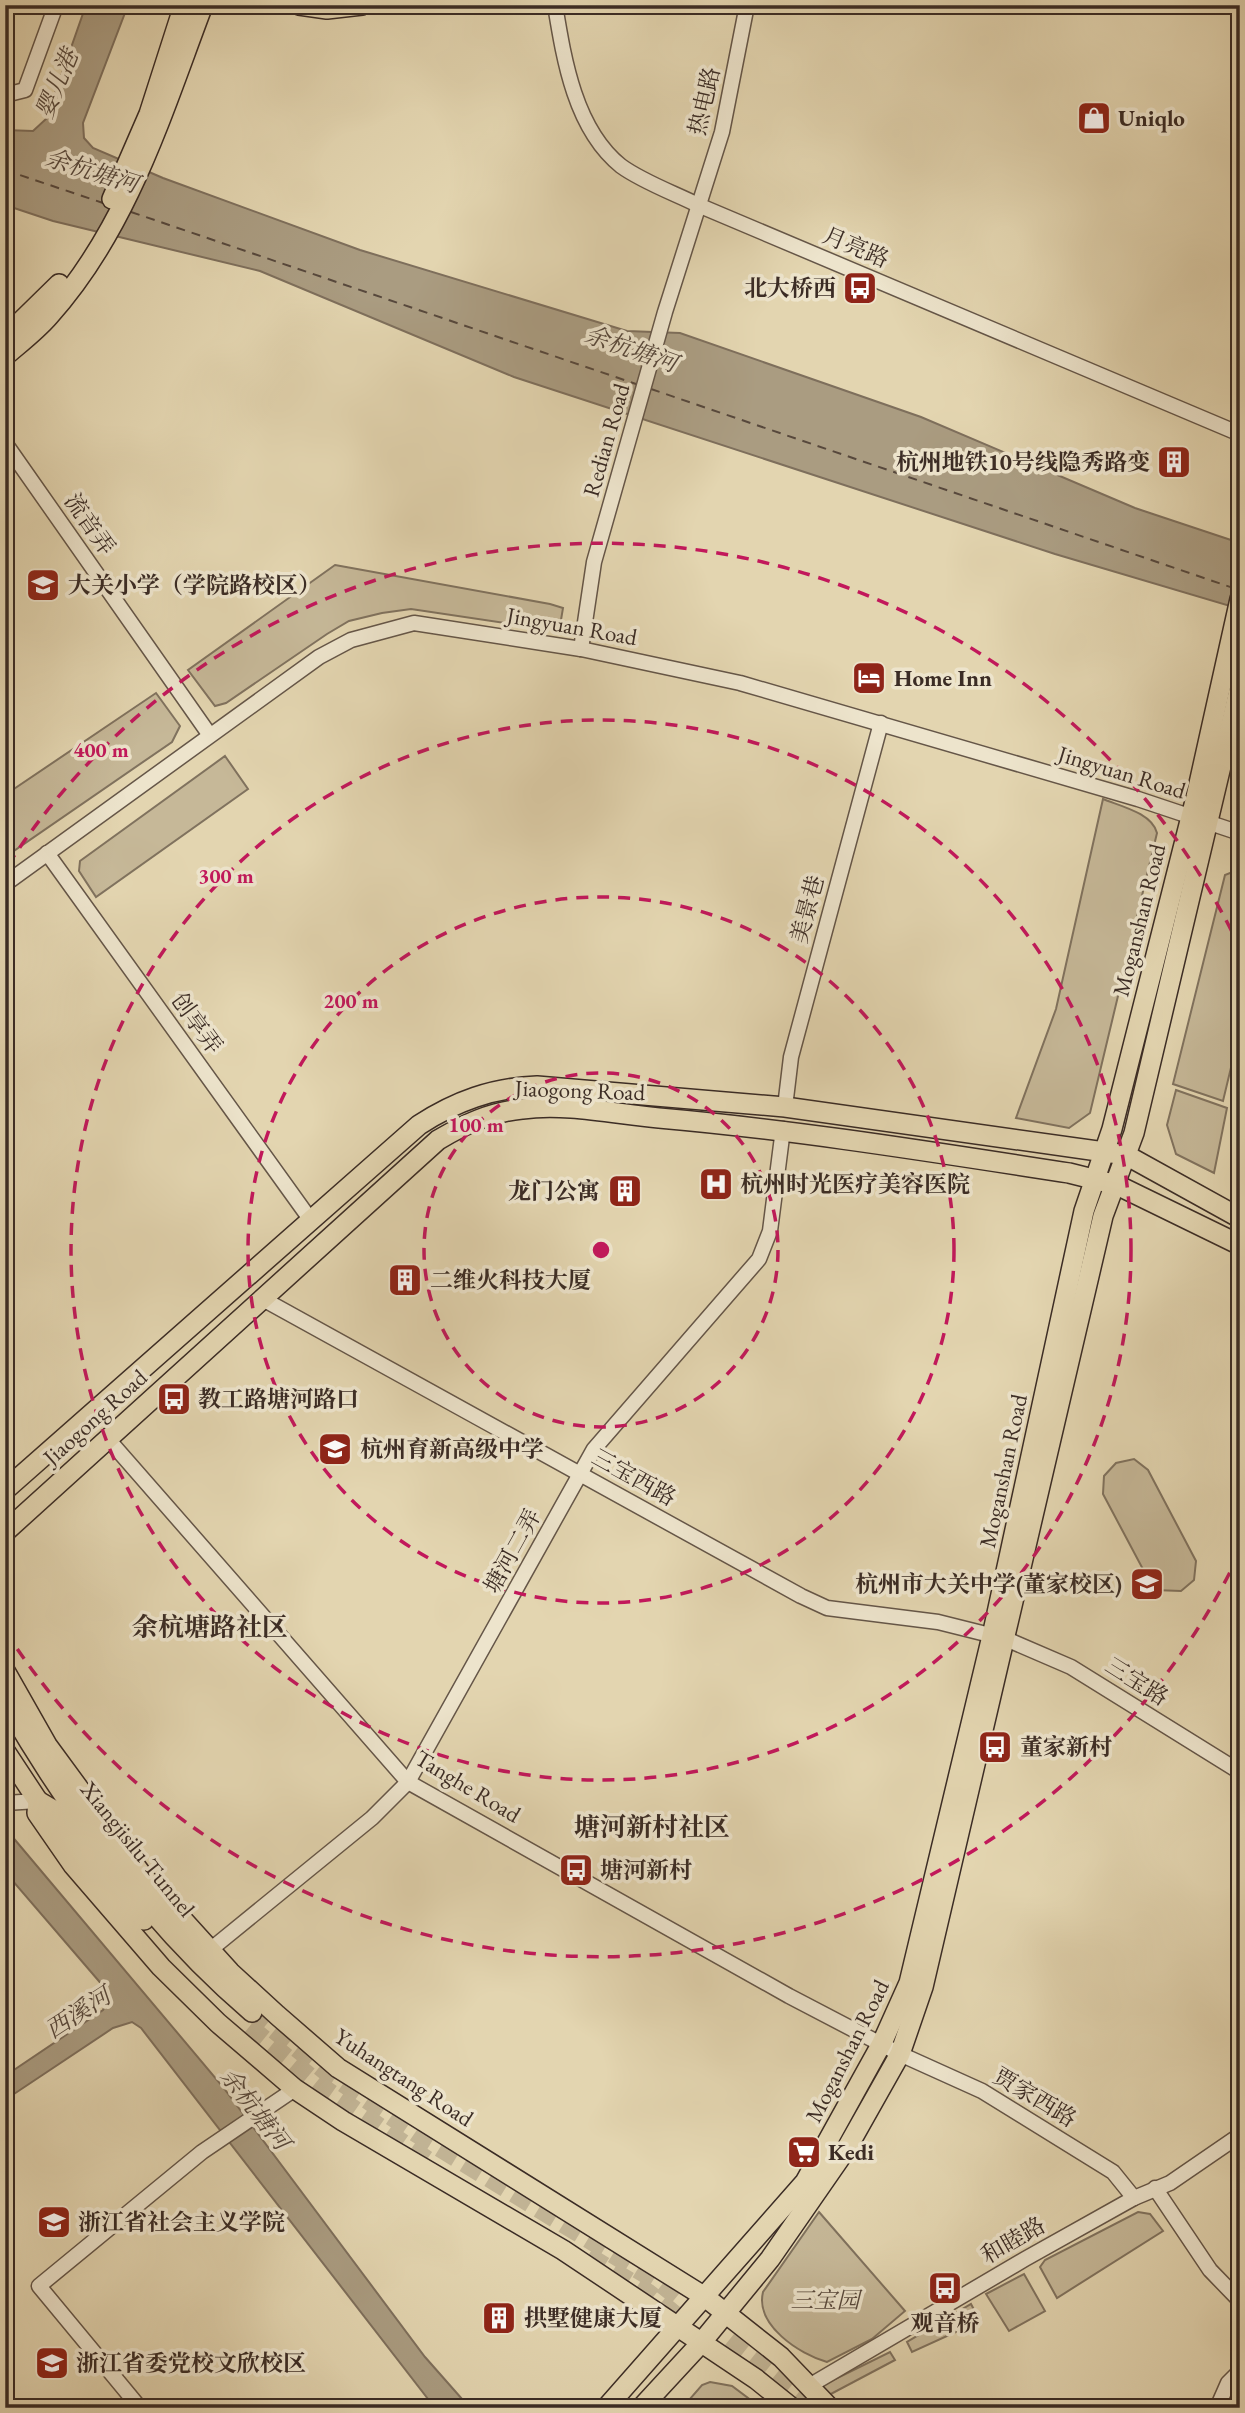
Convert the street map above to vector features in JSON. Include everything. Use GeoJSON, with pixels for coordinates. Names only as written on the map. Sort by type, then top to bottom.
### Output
{"type":"FeatureCollection","features":[{"type":"Feature","properties":{"kind":"main road"},"geometry":{"type":"LineString","coordinates":[[154,117],[184,5]]}},
{"type":"Feature","properties":{"kind":"main road"},"geometry":{"type":"LineString","coordinates":[[5,356],[47,318],[69,282],[121,211],[154,117],[203,5]]}},
{"type":"Feature","properties":{"kind":"main road"},"geometry":{"type":"LineString","coordinates":[[299,5],[327,9],[362,5]]}},
{"type":"Feature","properties":{"kind":"main road"},"geometry":{"type":"LineString","coordinates":[[5,337],[69,282]]}},
{"type":"Feature","properties":{"kind":"main road","name":"Moganshan Road"},"geometry":{"type":"LineString","coordinates":[[606,2408],[805,2182],[882,2043],[909,1983],[999,1637],[1103,1216],[1117,1185],[1134,1133],[1240,599]]}},
{"type":"Feature","properties":{"kind":"main road","name":"Moganshan Road"},"geometry":{"type":"LineString","coordinates":[[641,2408],[701,2343],[770,2259],[847,2148],[900,2054],[923,1987],[943,1913],[1084,1211],[1112,1129],[1197,819],[1240,686]]}},
{"type":"Feature","properties":{"kind":"main road","name":"Jiaogong Road"},"geometry":{"type":"LineString","coordinates":[[5,1489],[419,1125],[473,1096],[498,1089],[537,1086],[785,1107],[1102,1154],[1126,1155]]}},
{"type":"Feature","properties":{"kind":"main road","name":"Jiaogong Road"},"geometry":{"type":"LineString","coordinates":[[5,1532],[438,1140],[492,1114],[524,1108],[564,1110],[783,1129],[1095,1178],[1117,1185],[1240,1245]]}},
{"type":"Feature","properties":{"kind":"main road"},"geometry":{"type":"LineString","coordinates":[[1126,1155],[1240,1218]]}},
{"type":"Feature","properties":{"kind":"main road","name":"Yuhangtang Road"},"geometry":{"type":"LineString","coordinates":[[5,1671],[47,1745],[143,1876],[209,1950],[258,1998],[338,2068],[725,2311],[781,2357],[830,2408]]}},
{"type":"Feature","properties":{"kind":"main road","name":"Xiangjisilu Tunnel"},"geometry":{"type":"LineString","coordinates":[[5,1701],[63,1796],[143,1902],[249,2018],[126,1902],[55,1811],[38,1801]]}},
{"type":"Feature","properties":{"kind":"main road"},"geometry":{"type":"LineString","coordinates":[[8,1755],[38,1801],[37,1813],[114,1914],[218,2023],[295,2089],[343,2121],[563,2249],[756,2379],[792,2408]]}},
{"type":"Feature","properties":{"kind":"street"},"geometry":{"type":"LineString","coordinates":[[5,95],[25,90],[56,5]]}},
{"type":"Feature","properties":{"kind":"street","name":"月亮路"},"geometry":{"type":"LineString","coordinates":[[555,5],[562,50],[578,100],[596,139],[622,166],[698,205],[1240,434]]}},
{"type":"Feature","properties":{"kind":"street","name":"热电路"},"geometry":{"type":"LineString","coordinates":[[698,205],[722,131],[747,5]]}},
{"type":"Feature","properties":{"kind":"street","name":"Redian Road"},"geometry":{"type":"LineString","coordinates":[[580,649],[594,562],[698,205]]}},
{"type":"Feature","properties":{"kind":"street","name":"流音弄"},"geometry":{"type":"LineString","coordinates":[[5,443],[209,734]]}},
{"type":"Feature","properties":{"kind":"street","name":"Jingyuan Road"},"geometry":{"type":"LineString","coordinates":[[5,884],[318,657],[351,640],[414,624],[436,625],[580,649],[740,683],[881,723],[1240,833]]}},
{"type":"Feature","properties":{"kind":"street","name":"美景巷"},"geometry":{"type":"LineString","coordinates":[[785,1107],[790,1057],[881,723]]}},
{"type":"Feature","properties":{"kind":"street","name":"创享弄"},"geometry":{"type":"LineString","coordinates":[[47,853],[310,1219]]}},
{"type":"Feature","properties":{"kind":"street","name":"塘河二弄"},"geometry":{"type":"LineString","coordinates":[[209,1950],[372,1818],[408,1782],[594,1449],[759,1259],[770,1231],[783,1129]]}},
{"type":"Feature","properties":{"kind":"street","name":"三宝西路"},"geometry":{"type":"LineString","coordinates":[[261,1298],[827,1608],[938,1622],[999,1637]]}},
{"type":"Feature","properties":{"kind":"street","name":"Tanghe Road"},"geometry":{"type":"LineString","coordinates":[[108,1439],[408,1782],[789,1996],[900,2054]]}},
{"type":"Feature","properties":{"kind":"street","name":"三宝路"},"geometry":{"type":"LineString","coordinates":[[999,1637],[1071,1667],[1240,1772]]}},
{"type":"Feature","properties":{"kind":"street"},"geometry":{"type":"LineString","coordinates":[[5,1783],[8,1755]]}},
{"type":"Feature","properties":{"kind":"street"},"geometry":{"type":"LineString","coordinates":[[5,1803],[38,1801]]}},
{"type":"Feature","properties":{"kind":"street","name":"贾家西路"},"geometry":{"type":"LineString","coordinates":[[900,2054],[982,2091],[1015,2111],[1114,2172],[1134,2198]]}},
{"type":"Feature","properties":{"kind":"street"},"geometry":{"type":"LineString","coordinates":[[139,2408],[39,2286],[217,2142],[295,2089]]}},
{"type":"Feature","properties":{"kind":"street","name":"和睦路"},"geometry":{"type":"LineString","coordinates":[[809,2386],[1134,2198],[1170,2183],[1240,2135]]}},
{"type":"Feature","properties":{"kind":"street"},"geometry":{"type":"LineString","coordinates":[[1155,2188],[1210,2270],[1240,2301]]}},
{"type":"Feature","properties":{"kind":"street"},"geometry":{"type":"LineString","coordinates":[[1217,2408],[1228,2383],[1240,2371]]}},
{"type":"Feature","properties":{"kind":"green space"},"geometry":{"type":"Polygon","coordinates":[[[335,565],[550,604],[563,608],[561,620],[546,629],[411,609],[349,621],[226,703],[215,706],[188,670],[335,565]]]}},
{"type":"Feature","properties":{"kind":"green space"},"geometry":{"type":"Polygon","coordinates":[[[156,693],[180,726],[172,742],[5,857],[5,795],[156,693]]]}},
{"type":"Feature","properties":{"kind":"green space"},"geometry":{"type":"Polygon","coordinates":[[[225,756],[248,789],[96,897],[79,871],[80,861],[225,756]]]}},
{"type":"Feature","properties":{"kind":"green space"},"geometry":{"type":"Polygon","coordinates":[[[1103,799],[1142,815],[1154,826],[1157,833],[1090,1113],[1069,1128],[1016,1118],[1056,1009],[1103,799]]]}},
{"type":"Feature","properties":{"kind":"green space"},"geometry":{"type":"Polygon","coordinates":[[[1240,869],[1240,1030],[1223,1101],[1173,1084],[1225,875],[1240,869]]]}},
{"type":"Feature","properties":{"kind":"green space"},"geometry":{"type":"Polygon","coordinates":[[[1176,1090],[1227,1108],[1214,1173],[1176,1154],[1167,1125],[1176,1090]]]}},
{"type":"Feature","properties":{"kind":"green space"},"geometry":{"type":"Polygon","coordinates":[[[1134,1459],[1148,1470],[1196,1561],[1194,1580],[1181,1591],[1154,1590],[1103,1494],[1104,1476],[1116,1463],[1134,1459]]]}},
{"type":"Feature","properties":{"kind":"green space","name":"三宝园"},"geometry":{"type":"Polygon","coordinates":[[[819,2212],[905,2311],[872,2339],[827,2362],[792,2345],[772,2327],[762,2304],[763,2292],[819,2212]]]}},
{"type":"Feature","properties":{"kind":"green space"},"geometry":{"type":"Polygon","coordinates":[[[1138,2212],[1150,2214],[1163,2231],[1057,2298],[1040,2267],[1045,2260],[1138,2212]]]}},
{"type":"Feature","properties":{"kind":"green space"},"geometry":{"type":"Polygon","coordinates":[[[1024,2274],[1045,2311],[1009,2331],[986,2294],[1024,2274]]]}},
{"type":"Feature","properties":{"kind":"green space"},"geometry":{"type":"Polygon","coordinates":[[[971,2304],[980,2321],[912,2352],[907,2342],[971,2304]]]}},
{"type":"Feature","properties":{"kind":"green space"},"geometry":{"type":"Polygon","coordinates":[[[890,2352],[895,2360],[829,2395],[819,2387],[890,2352]]]}},
{"type":"Feature","properties":{"kind":"green space"},"geometry":{"type":"Polygon","coordinates":[[[710,2382],[732,2386],[756,2404],[682,2408],[702,2385],[710,2382]]]}},
{"type":"Feature","properties":{"kind":"water","name":"余杭塘河"},"geometry":{"type":"Polygon","coordinates":[[[86,5],[128,5],[83,123],[84,138],[93,148],[163,178],[360,250],[627,331],[680,333],[921,417],[1135,508],[1240,543],[1240,609],[1055,554],[514,377],[260,271],[53,221],[5,205],[5,130],[33,131],[46,119],[86,5]]]}},
{"type":"Feature","properties":{"kind":"water"},"geometry":{"type":"Polygon","coordinates":[[[5,1828],[223,2087],[425,2357],[470,2408],[435,2408],[141,2028],[132,2022],[113,2028],[5,2100],[5,2076],[103,2010],[110,1994],[5,1872],[5,1828]]]}},
{"type":"Feature","properties":{"kind":"ferry route"},"geometry":{"type":"LineString","coordinates":[[5,170],[103,203]]}},
{"type":"Feature","properties":{"kind":"ferry route"},"geometry":{"type":"LineString","coordinates":[[131,212],[639,385]]}},
{"type":"Feature","properties":{"kind":"ferry route"},"geometry":{"type":"LineString","coordinates":[[651,389],[1239,590]]}},
{"type":"Feature","properties":{"kind":"tunnel"},"geometry":{"type":"LineString","coordinates":[[252,2012],[327,2072],[416,2133],[662,2284],[816,2408]]}},
{"type":"Feature","properties":{"kind":"tunnel"},"geometry":{"type":"LineString","coordinates":[[249,2027],[326,2090],[427,2160]]}},
{"type":"Feature","properties":{"kind":"tunnel"},"geometry":{"type":"LineString","coordinates":[[588,2256],[648,2293],[681,2320]]}},
{"type":"Feature","properties":{"kind":"place","name":"Uniqlo"},"geometry":{"type":"Point","coordinates":[1094,118]}},
{"type":"Feature","properties":{"kind":"place","name":"北大桥西"},"geometry":{"type":"Point","coordinates":[860,288]}},
{"type":"Feature","properties":{"kind":"place","name":"杭州地铁10号线隐秀路变"},"geometry":{"type":"Point","coordinates":[1174,462]}},
{"type":"Feature","properties":{"kind":"place","name":"大关小学（学院路校区）"},"geometry":{"type":"Point","coordinates":[43,585]}},
{"type":"Feature","properties":{"kind":"place","name":"Home Inn"},"geometry":{"type":"Point","coordinates":[869,678]}},
{"type":"Feature","properties":{"kind":"place","name":"杭州时光医疗美容医院"},"geometry":{"type":"Point","coordinates":[716,1184]}},
{"type":"Feature","properties":{"kind":"place","name":"龙门公寓"},"geometry":{"type":"Point","coordinates":[625,1191]}},
{"type":"Feature","properties":{"kind":"place","name":"二维火科技大厦"},"geometry":{"type":"Point","coordinates":[405,1280]}},
{"type":"Feature","properties":{"kind":"place","name":"教工路塘河路口"},"geometry":{"type":"Point","coordinates":[174,1399]}},
{"type":"Feature","properties":{"kind":"place","name":"杭州育新高级中学"},"geometry":{"type":"Point","coordinates":[335,1449]}},
{"type":"Feature","properties":{"kind":"place","name":"杭州市大关中学(董家校区)"},"geometry":{"type":"Point","coordinates":[1147,1584]}},
{"type":"Feature","properties":{"kind":"place","name":"董家新村"},"geometry":{"type":"Point","coordinates":[995,1747]}},
{"type":"Feature","properties":{"kind":"place","name":"塘河新村"},"geometry":{"type":"Point","coordinates":[576,1870]}},
{"type":"Feature","properties":{"kind":"place","name":"Kedi"},"geometry":{"type":"Point","coordinates":[804,2152]}},
{"type":"Feature","properties":{"kind":"place","name":"浙江省社会主义学院"},"geometry":{"type":"Point","coordinates":[54,2222]}},
{"type":"Feature","properties":{"kind":"place","name":"观音桥"},"geometry":{"type":"Point","coordinates":[945,2288]}},
{"type":"Feature","properties":{"kind":"place","name":"拱墅健康大厦"},"geometry":{"type":"Point","coordinates":[499,2318]}},
{"type":"Feature","properties":{"kind":"place","name":"浙江省委党校文欣校区"},"geometry":{"type":"Point","coordinates":[52,2363]}},
{"type":"Feature","properties":{"kind":"district","name":"余杭塘路社区"},"geometry":{"type":"Point","coordinates":[210,1627]}},
{"type":"Feature","properties":{"kind":"district","name":"塘河新村社区"},"geometry":{"type":"Point","coordinates":[652,1827]}},
{"type":"Feature","properties":{"kind":"water label","name":"婴儿港"},"geometry":{"type":"Point","coordinates":[57,84]}},
{"type":"Feature","properties":{"kind":"water label","name":"西溪河"},"geometry":{"type":"Point","coordinates":[78,2013]}}]}
